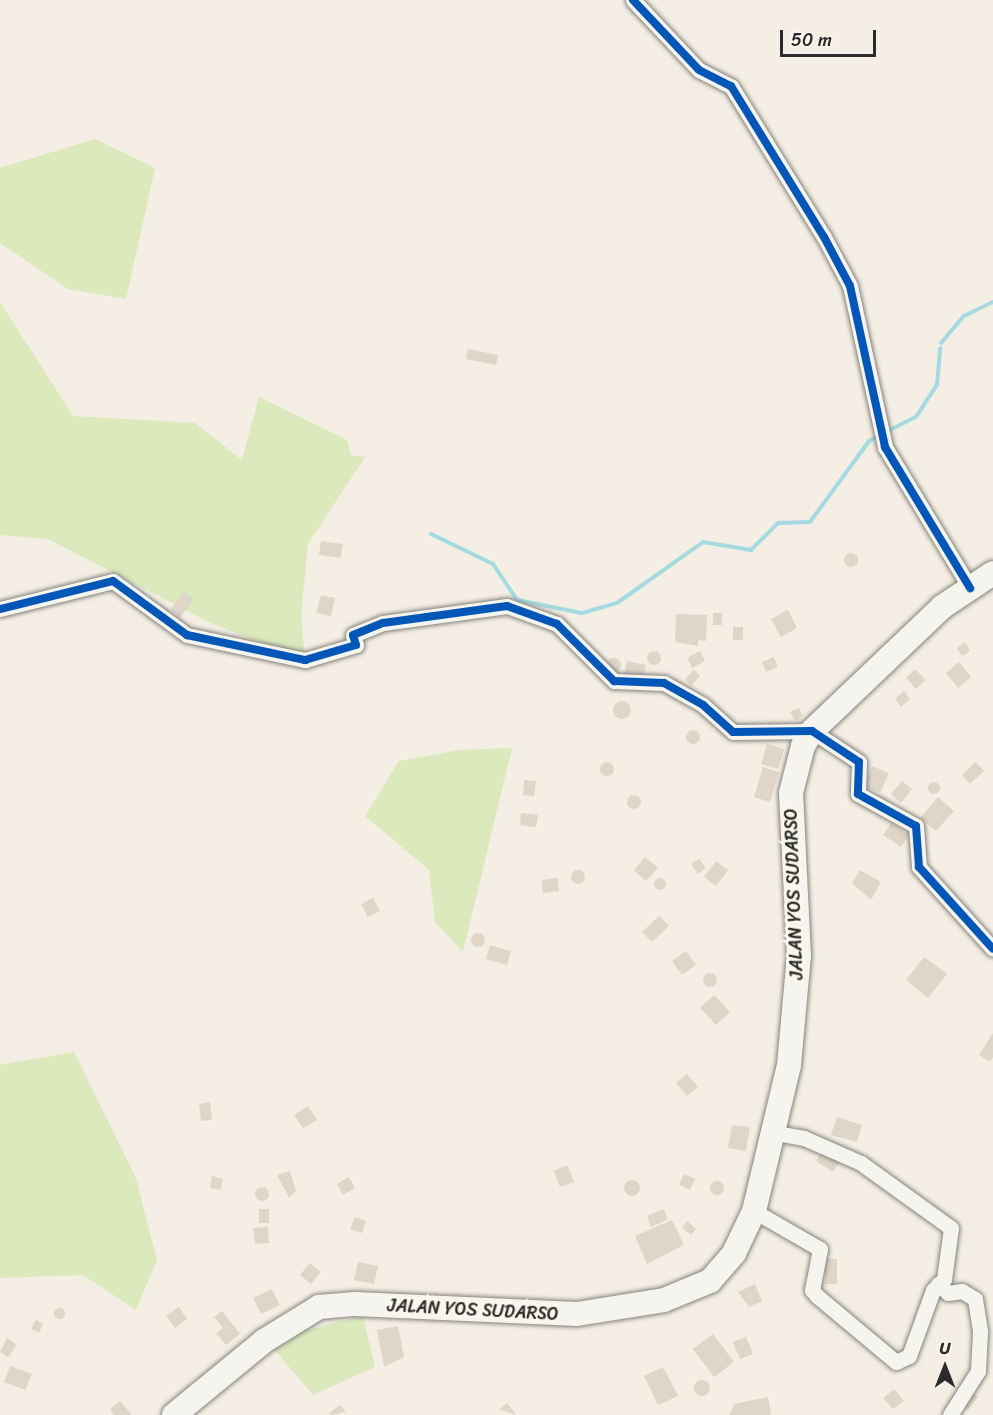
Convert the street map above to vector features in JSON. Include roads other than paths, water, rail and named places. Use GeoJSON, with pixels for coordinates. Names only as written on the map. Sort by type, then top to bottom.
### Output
{"type":"FeatureCollection","features":[{"type":"Feature","properties":{"kind":"main road","name":"JALAN YOS SUDARSO"},"geometry":{"type":"LineString","coordinates":[[174,1415],[264,1341],[320,1307],[355,1304],[577,1314],[682,1294],[723,1267],[754,1211],[775,1133],[789,1065],[799,956],[791,793],[812,731],[942,607],[993,573]]}},
{"type":"Feature","properties":{"kind":"street"},"geometry":{"type":"LineString","coordinates":[[633,0],[699,70],[731,86],[824,237],[850,286],[880,433],[970,588]]}},
{"type":"Feature","properties":{"kind":"street"},"geometry":{"type":"LineString","coordinates":[[0,609],[113,581],[187,635],[305,660],[356,645],[353,635],[382,623],[507,606],[557,624],[614,681],[664,683],[703,705],[733,732],[812,731],[859,762],[858,794],[916,826],[919,867],[993,949]]}},
{"type":"Feature","properties":{"kind":"street"},"geometry":{"type":"LineString","coordinates":[[754,1211],[820,1249],[812,1290],[896,1362],[909,1356],[938,1284],[951,1228],[861,1163],[804,1137],[775,1133]]}},
{"type":"Feature","properties":{"kind":"street"},"geometry":{"type":"LineString","coordinates":[[938,1284],[948,1293],[962,1292],[975,1299],[980,1332],[978,1371],[950,1415]]}},
{"type":"Feature","properties":{"kind":"waterway"},"geometry":{"type":"LineString","coordinates":[[941,343],[964,316],[993,302]]}},
{"type":"Feature","properties":{"kind":"waterway"},"geometry":{"type":"LineString","coordinates":[[886,432],[916,417],[937,385],[940,348]]}},
{"type":"Feature","properties":{"kind":"waterway"},"geometry":{"type":"LineString","coordinates":[[431,534],[493,564],[517,600],[582,613],[617,603],[703,542],[751,550],[778,523],[810,522],[869,441],[879,436]]}}]}
